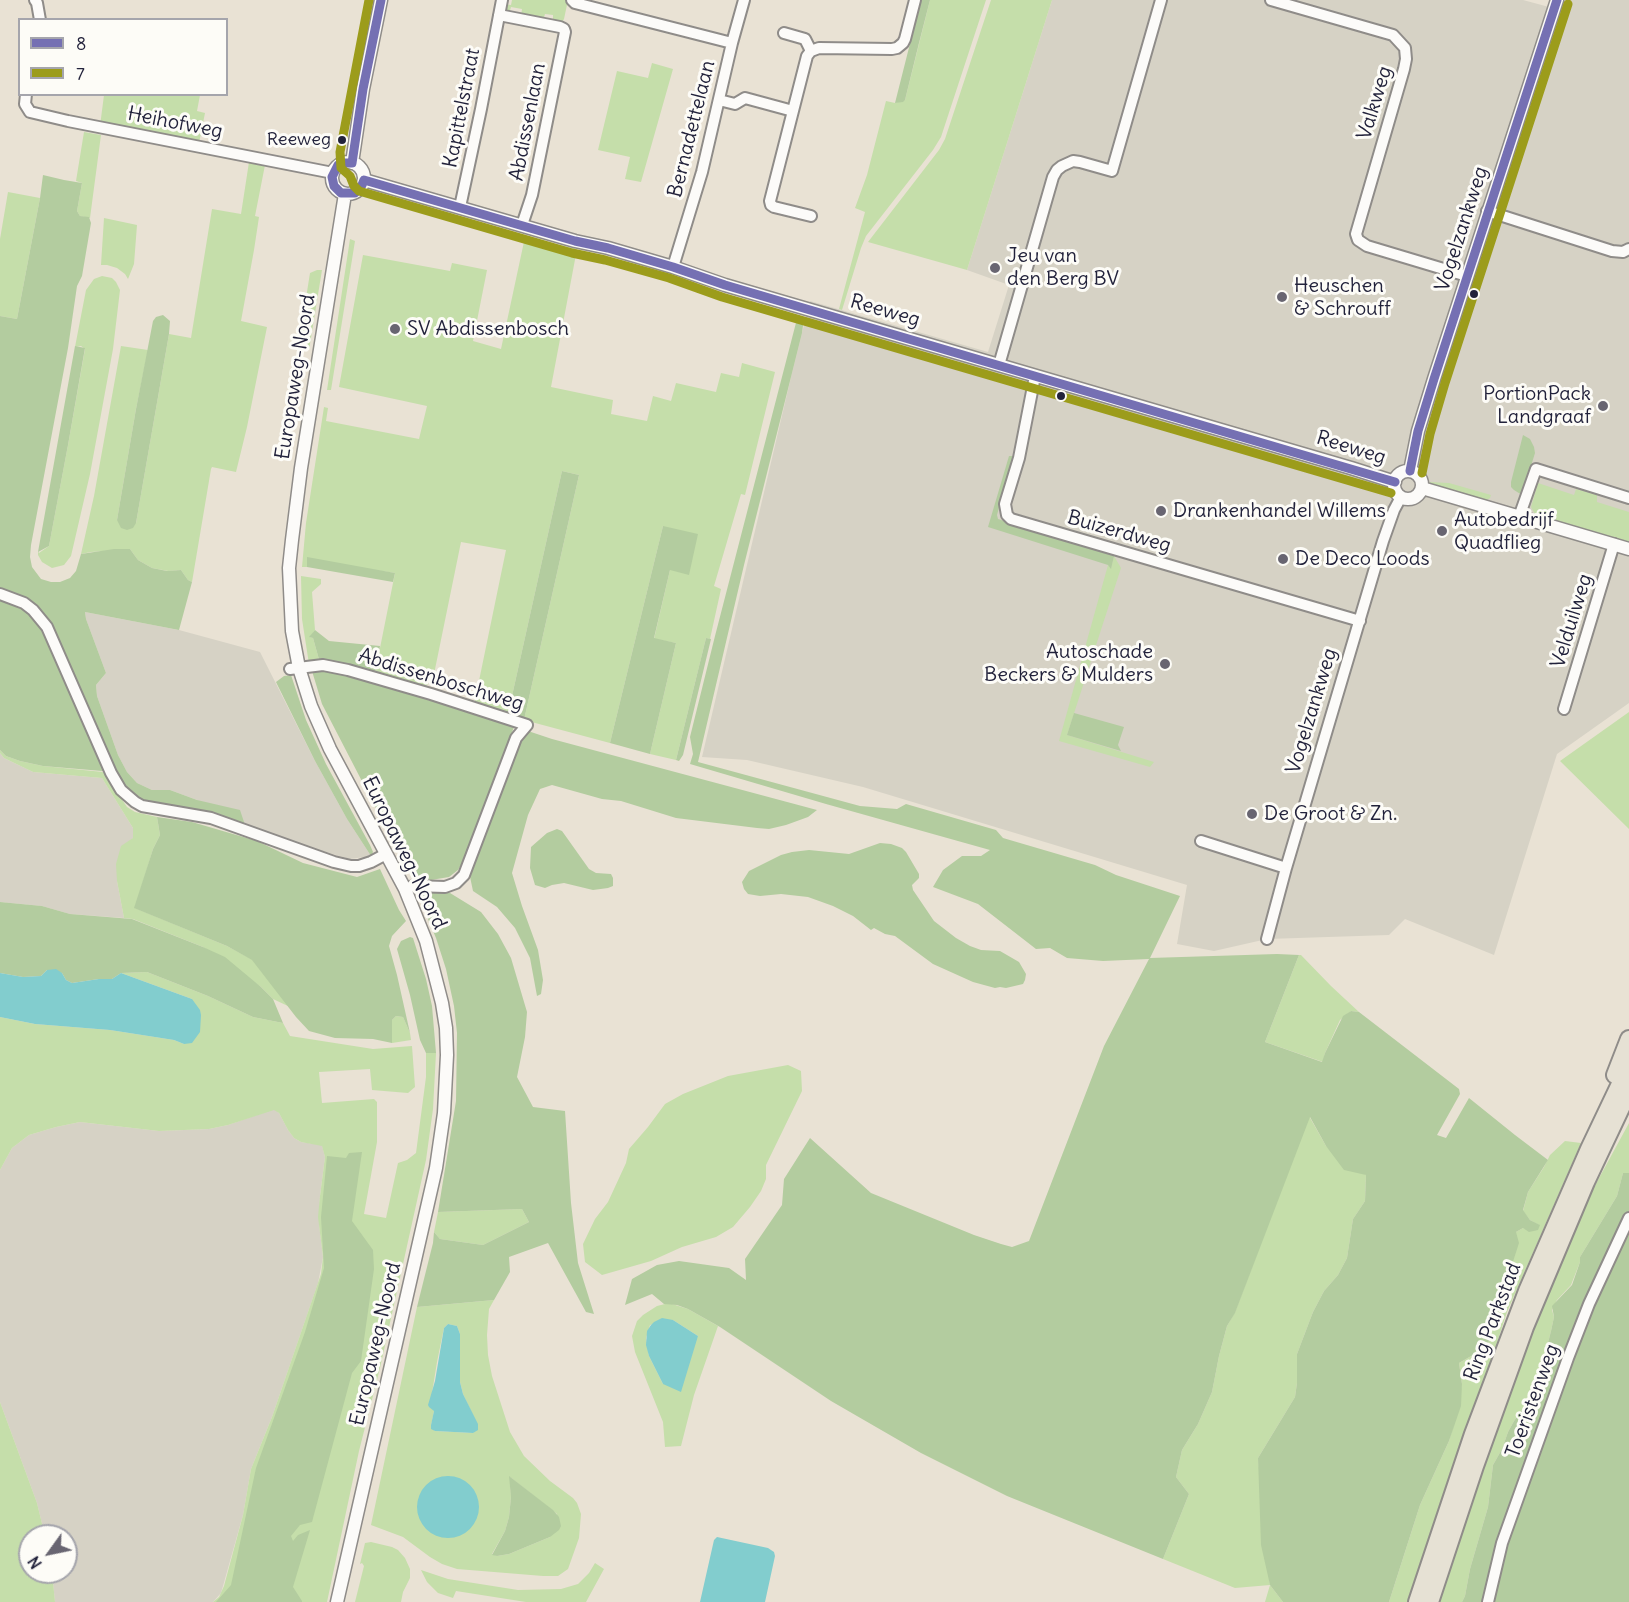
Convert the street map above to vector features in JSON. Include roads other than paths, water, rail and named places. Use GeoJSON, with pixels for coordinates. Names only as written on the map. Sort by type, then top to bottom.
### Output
{"type":"FeatureCollection","features":[{"type":"Feature","properties":{"kind":"highway"},"geometry":{"type":"LineString","coordinates":[[1588,1149],[1629,1040]]}},
{"type":"Feature","properties":{"kind":"highway","name":"Ring Parkstad"},"geometry":{"type":"LineString","coordinates":[[1417,1602],[1473,1434],[1527,1291],[1588,1149],[1629,1065]]}},
{"type":"Feature","properties":{"kind":"highway","name":"Ring Parkstad"},"geometry":{"type":"LineString","coordinates":[[1430,1602],[1497,1400],[1537,1296],[1586,1182],[1629,1091]]}},
{"type":"Feature","properties":{"kind":"highway"},"geometry":{"type":"LineString","coordinates":[[1586,1182],[1629,1118]]}},
{"type":"Feature","properties":{"kind":"street"},"geometry":{"type":"LineString","coordinates":[[35,0],[40,18]]}},
{"type":"Feature","properties":{"kind":"street"},"geometry":{"type":"LineString","coordinates":[[352,163],[363,89],[381,0]]}},
{"type":"Feature","properties":{"kind":"street","name":"Kapittelstraat"},"geometry":{"type":"LineString","coordinates":[[460,207],[502,0]]}},
{"type":"Feature","properties":{"kind":"street"},"geometry":{"type":"LineString","coordinates":[[572,0],[575,3],[732,43]]}},
{"type":"Feature","properties":{"kind":"street","name":"Bernadettelaan"},"geometry":{"type":"LineString","coordinates":[[673,267],[702,172],[744,0]]}},
{"type":"Feature","properties":{"kind":"street"},"geometry":{"type":"LineString","coordinates":[[811,216],[774,207],[770,201],[806,59],[812,51],[819,48],[892,50],[897,48],[905,39],[915,0]]}},
{"type":"Feature","properties":{"kind":"street"},"geometry":{"type":"LineString","coordinates":[[999,365],[1053,177],[1057,170],[1073,161],[1112,171],[1161,0]]}},
{"type":"Feature","properties":{"kind":"street","name":"Valkweg"},"geometry":{"type":"LineString","coordinates":[[1271,0],[1393,35],[1404,48],[1407,58],[1356,237],[1367,246],[1467,276]]}},
{"type":"Feature","properties":{"kind":"street","name":"Vogelzankweg"},"geometry":{"type":"LineString","coordinates":[[1410,471],[1418,431],[1487,211],[1557,0]]}},
{"type":"Feature","properties":{"kind":"street","name":"Abdissenlaan"},"geometry":{"type":"LineString","coordinates":[[499,15],[564,29],[532,195],[522,225]]}},
{"type":"Feature","properties":{"kind":"street"},"geometry":{"type":"LineString","coordinates":[[784,33],[805,39],[812,51]]}},
{"type":"Feature","properties":{"kind":"street","name":"Heihofweg"},"geometry":{"type":"LineString","coordinates":[[26,96],[25,104],[30,112],[333,173]]}},
{"type":"Feature","properties":{"kind":"street"},"geometry":{"type":"LineString","coordinates":[[719,100],[735,104],[745,98],[793,111]]}},
{"type":"Feature","properties":{"kind":"street"},"geometry":{"type":"LineString","coordinates":[[352,163],[360,168],[364,180],[355,193],[341,193],[332,182],[333,173],[338,165],[352,163]]}},
{"type":"Feature","properties":{"kind":"street","name":"Reeweg"},"geometry":{"type":"LineString","coordinates":[[364,180],[673,267],[725,285],[1395,482]]}},
{"type":"Feature","properties":{"kind":"street","name":"Europaweg-Noord"},"geometry":{"type":"LineString","coordinates":[[337,1602],[435,1168],[444,1113],[447,1055],[442,1003],[426,942],[405,890],[330,749],[294,669],[290,611],[292,540],[345,194]]}},
{"type":"Feature","properties":{"kind":"street"},"geometry":{"type":"LineString","coordinates":[[1487,211],[1612,251],[1623,252],[1629,249]]}},
{"type":"Feature","properties":{"kind":"street","name":"Buizerdweg"},"geometry":{"type":"LineString","coordinates":[[1035,376],[1019,458],[1005,504],[1007,515],[1011,519],[1360,621]]}},
{"type":"Feature","properties":{"kind":"street"},"geometry":{"type":"LineString","coordinates":[[1519,517],[1536,469],[1629,498]]}},
{"type":"Feature","properties":{"kind":"street"},"geometry":{"type":"LineString","coordinates":[[1410,471],[1418,475],[1422,489],[1418,496],[1405,499],[1396,492],[1395,482],[1402,473],[1410,471]]}},
{"type":"Feature","properties":{"kind":"street"},"geometry":{"type":"LineString","coordinates":[[1422,489],[1629,549]]}},
{"type":"Feature","properties":{"kind":"street","name":"Vogelzankweg"},"geometry":{"type":"LineString","coordinates":[[1267,939],[1387,528],[1401,497]]}},
{"type":"Feature","properties":{"kind":"street","name":"Velduilweg"},"geometry":{"type":"LineString","coordinates":[[1564,709],[1614,544]]}},
{"type":"Feature","properties":{"kind":"street"},"geometry":{"type":"LineString","coordinates":[[0,594],[24,603],[33,610],[46,627],[111,773],[121,790],[135,802],[142,806],[211,818],[351,866],[371,862],[386,854]]}},
{"type":"Feature","properties":{"kind":"street","name":"Abdissenboschweg"},"geometry":{"type":"LineString","coordinates":[[294,669],[323,665],[348,670],[526,725],[516,738],[464,875],[456,883],[445,887],[413,886],[405,890]]}},
{"type":"Feature","properties":{"kind":"street"},"geometry":{"type":"LineString","coordinates":[[1201,841],[1286,868]]}},
{"type":"Feature","properties":{"kind":"street","name":"Toeristenweg"},"geometry":{"type":"LineString","coordinates":[[1488,1602],[1508,1524],[1570,1350],[1629,1218]]}},
{"type":"Feature","properties":{"kind":"water"},"geometry":{"type":"Polygon","coordinates":[[[56,969],[72,983],[112,979],[121,973],[192,999],[200,1010],[200,1032],[192,1043],[184,1044],[174,1040],[110,1030],[35,1024],[0,1017],[0,973],[23,977],[41,976],[47,970],[56,969]]]}},
{"type":"Feature","properties":{"kind":"water"},"geometry":{"type":"Polygon","coordinates":[[[662,1318],[673,1320],[698,1336],[681,1392],[663,1384],[646,1345],[647,1331],[654,1322],[662,1318]]]}},
{"type":"Feature","properties":{"kind":"water"},"geometry":{"type":"Polygon","coordinates":[[[448,1324],[457,1326],[460,1334],[460,1382],[463,1394],[478,1424],[478,1430],[473,1433],[431,1429],[434,1411],[428,1405],[435,1381],[444,1328],[448,1324]]]}},
{"type":"Feature","properties":{"kind":"water"},"geometry":{"type":"Polygon","coordinates":[[[448,1476],[460,1478],[470,1485],[477,1495],[479,1507],[477,1519],[470,1529],[460,1536],[448,1538],[436,1536],[426,1529],[419,1519],[417,1507],[419,1495],[426,1485],[436,1478],[448,1476]]]}},
{"type":"Feature","properties":{"kind":"water"},"geometry":{"type":"Polygon","coordinates":[[[717,1537],[768,1548],[774,1552],[765,1602],[700,1602],[714,1540],[717,1537]]]}},
{"type":"Feature","properties":{"kind":"place","name":"Reeweg"},"geometry":{"type":"Point","coordinates":[342,140]}},
{"type":"Feature","properties":{"kind":"place","name":"Jeu van den Berg BV"},"geometry":{"type":"Point","coordinates":[995,268]}},
{"type":"Feature","properties":{"kind":"place","name":"Heuschen & Schrouff"},"geometry":{"type":"Point","coordinates":[1282,297]}},
{"type":"Feature","properties":{"kind":"place","name":"SV Abdissenbosch"},"geometry":{"type":"Point","coordinates":[395,329]}},
{"type":"Feature","properties":{"kind":"place","name":"PortionPack Landgraaf"},"geometry":{"type":"Point","coordinates":[1603,406]}},
{"type":"Feature","properties":{"kind":"place","name":"Drankenhandel Willems"},"geometry":{"type":"Point","coordinates":[1161,511]}},
{"type":"Feature","properties":{"kind":"place","name":"Autobedrijf Quadflieg"},"geometry":{"type":"Point","coordinates":[1442,531]}},
{"type":"Feature","properties":{"kind":"place","name":"De Deco Loods"},"geometry":{"type":"Point","coordinates":[1283,559]}},
{"type":"Feature","properties":{"kind":"place","name":"Autoschade Beckers & Mulders"},"geometry":{"type":"Point","coordinates":[1165,664]}},
{"type":"Feature","properties":{"kind":"place","name":"De Groot & Zn."},"geometry":{"type":"Point","coordinates":[1252,814]}}]}
